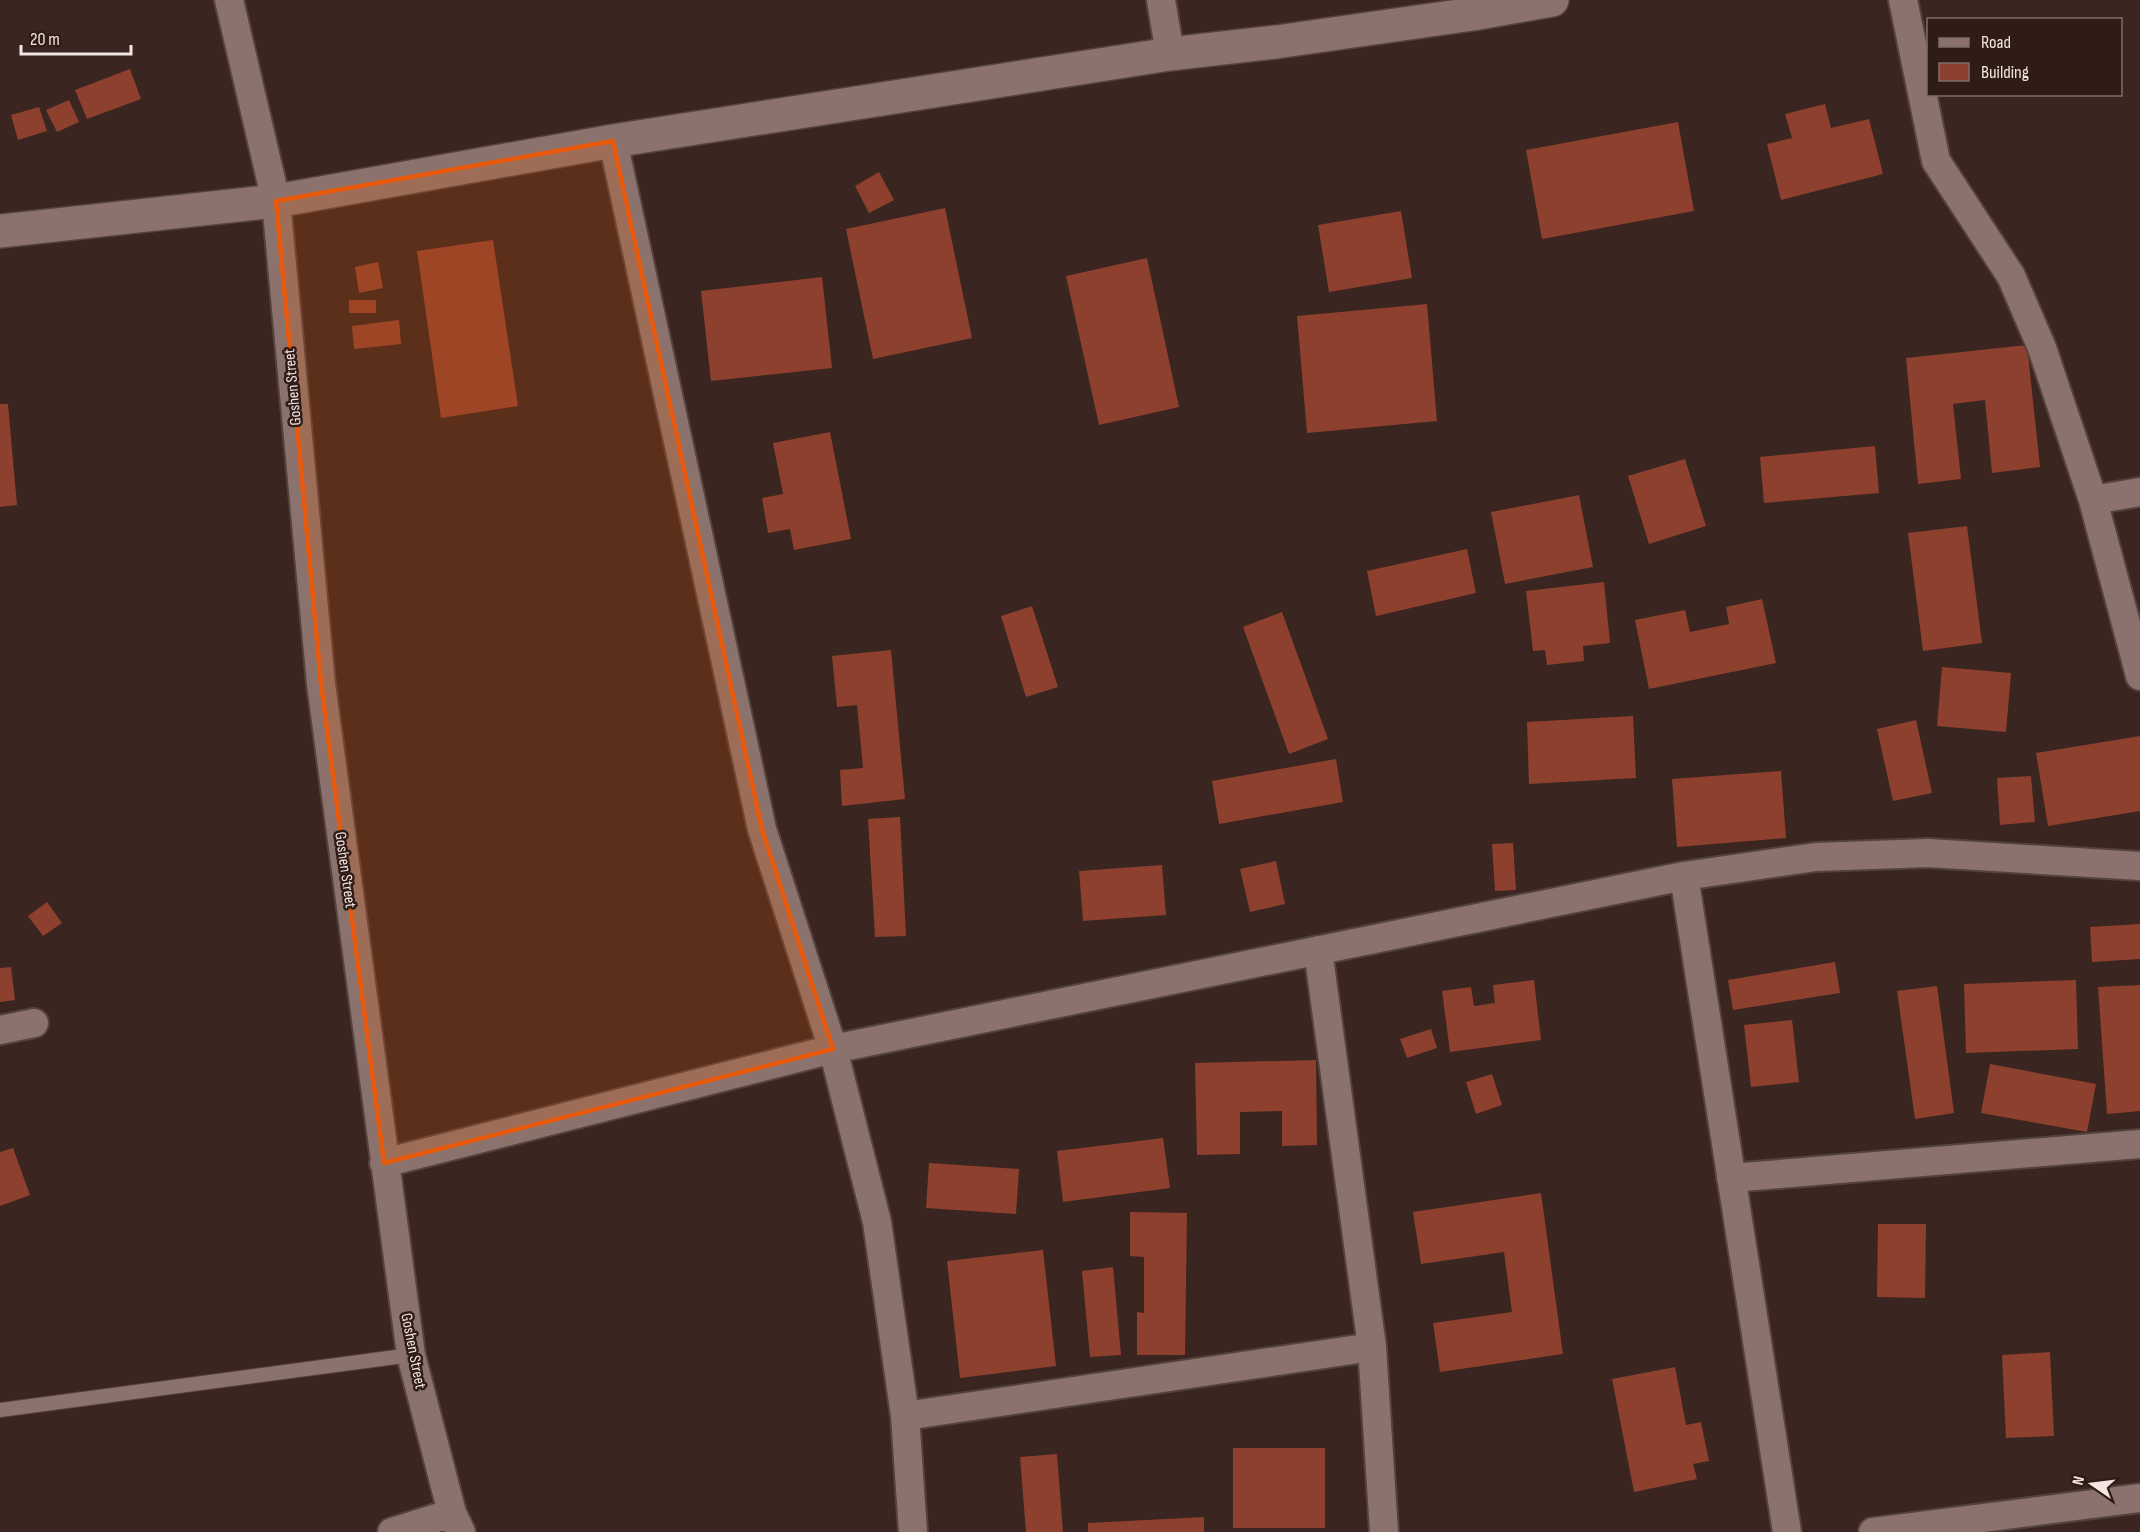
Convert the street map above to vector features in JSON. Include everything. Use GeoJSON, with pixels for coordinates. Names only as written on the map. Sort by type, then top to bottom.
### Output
{"type":"FeatureCollection","features":[{"type":"Feature","properties":{"kind":"street","name":"Goshen Street"},"geometry":{"type":"LineString","coordinates":[[229,0],[276,201],[321,684],[411,1355],[457,1523]]}},
{"type":"Feature","properties":{"kind":"street"},"geometry":{"type":"LineString","coordinates":[[1161,0],[1170,54]]}},
{"type":"Feature","properties":{"kind":"street"},"geometry":{"type":"LineString","coordinates":[[0,231],[276,201],[613,141],[1170,54],[1287,41],[1552,0]]}},
{"type":"Feature","properties":{"kind":"street"},"geometry":{"type":"LineString","coordinates":[[1903,0],[1936,161],[2011,276],[2042,348],[2092,500],[2140,676]]}},
{"type":"Feature","properties":{"kind":"street"},"geometry":{"type":"LineString","coordinates":[[613,141],[762,829],[833,1049],[877,1222],[905,1416],[913,1532]]}},
{"type":"Feature","properties":{"kind":"street"},"geometry":{"type":"LineString","coordinates":[[2092,500],[2140,492]]}},
{"type":"Feature","properties":{"kind":"street"},"geometry":{"type":"LineString","coordinates":[[384,1163],[833,1049],[1684,876],[1816,857],[1928,853],[2140,866]]}},
{"type":"Feature","properties":{"kind":"street"},"geometry":{"type":"LineString","coordinates":[[1684,876],[1787,1532]]}},
{"type":"Feature","properties":{"kind":"street"},"geometry":{"type":"LineString","coordinates":[[1318,950],[1372,1347],[1384,1532]]}},
{"type":"Feature","properties":{"kind":"street"},"geometry":{"type":"LineString","coordinates":[[0,1030],[34,1023]]}},
{"type":"Feature","properties":{"kind":"street"},"geometry":{"type":"LineString","coordinates":[[1731,1178],[2140,1144]]}},
{"type":"Feature","properties":{"kind":"street"},"geometry":{"type":"LineString","coordinates":[[905,1416],[1372,1347]]}},
{"type":"Feature","properties":{"kind":"street"},"geometry":{"type":"LineString","coordinates":[[1873,1532],[2140,1498]]}},
{"type":"Feature","properties":{"kind":"street"},"geometry":{"type":"LineString","coordinates":[[392,1532],[457,1523]]}},
{"type":"Feature","properties":{"kind":"lane"},"geometry":{"type":"LineString","coordinates":[[0,1410],[411,1355]]}},
{"type":"Feature","properties":{"kind":"highlighted area"},"geometry":{"type":"Polygon","coordinates":[[[613,141],[762,829],[833,1049],[384,1163],[321,684],[276,201],[613,141]]]}},
{"type":"Feature","properties":{"kind":"building"},"geometry":{"type":"Polygon","coordinates":[[[130,69],[141,99],[87,119],[75,90],[130,69]]]}},
{"type":"Feature","properties":{"kind":"building"},"geometry":{"type":"Polygon","coordinates":[[[69,100],[79,122],[57,132],[46,110],[69,100]]]}},
{"type":"Feature","properties":{"kind":"building"},"geometry":{"type":"Polygon","coordinates":[[[1825,104],[1831,128],[1869,119],[1883,174],[1781,200],[1767,144],[1792,138],[1785,114],[1825,104]]]}},
{"type":"Feature","properties":{"kind":"building"},"geometry":{"type":"Polygon","coordinates":[[[39,107],[47,131],[18,140],[11,115],[39,107]]]}},
{"type":"Feature","properties":{"kind":"building"},"geometry":{"type":"Polygon","coordinates":[[[1678,122],[1694,211],[1542,239],[1526,150],[1678,122]]]}},
{"type":"Feature","properties":{"kind":"building"},"geometry":{"type":"Polygon","coordinates":[[[879,172],[894,200],[869,213],[855,186],[879,172]]]}},
{"type":"Feature","properties":{"kind":"building"},"geometry":{"type":"Polygon","coordinates":[[[945,208],[972,338],[873,359],[846,229],[945,208]]]}},
{"type":"Feature","properties":{"kind":"building"},"geometry":{"type":"Polygon","coordinates":[[[1401,211],[1412,278],[1329,292],[1318,225],[1401,211]]]}},
{"type":"Feature","properties":{"kind":"building"},"geometry":{"type":"Polygon","coordinates":[[[493,240],[518,406],[441,418],[417,251],[493,240]]]}},
{"type":"Feature","properties":{"kind":"building"},"geometry":{"type":"Polygon","coordinates":[[[1147,258],[1179,407],[1099,425],[1066,276],[1147,258]]]}},
{"type":"Feature","properties":{"kind":"building"},"geometry":{"type":"Polygon","coordinates":[[[378,262],[383,288],[359,293],[355,267],[378,262]]]}},
{"type":"Feature","properties":{"kind":"building"},"geometry":{"type":"Polygon","coordinates":[[[822,277],[832,368],[711,381],[701,291],[822,277]]]}},
{"type":"Feature","properties":{"kind":"building"},"geometry":{"type":"Polygon","coordinates":[[[349,300],[376,300],[376,313],[349,313],[349,300]]]}},
{"type":"Feature","properties":{"kind":"building"},"geometry":{"type":"Polygon","coordinates":[[[1427,304],[1437,421],[1307,433],[1297,316],[1427,304]]]}},
{"type":"Feature","properties":{"kind":"building"},"geometry":{"type":"Polygon","coordinates":[[[399,320],[401,344],[354,349],[352,326],[399,320]]]}},
{"type":"Feature","properties":{"kind":"building"},"geometry":{"type":"Polygon","coordinates":[[[2027,345],[2040,467],[1992,473],[1985,400],[1953,404],[1961,479],[1918,484],[1906,358],[2027,345]]]}},
{"type":"Feature","properties":{"kind":"building"},"geometry":{"type":"Polygon","coordinates":[[[0,404],[8,404],[17,505],[0,507],[0,404]]]}},
{"type":"Feature","properties":{"kind":"building"},"geometry":{"type":"Polygon","coordinates":[[[830,432],[851,539],[794,550],[790,529],[768,533],[762,498],[783,494],[773,443],[830,432]]]}},
{"type":"Feature","properties":{"kind":"building"},"geometry":{"type":"Polygon","coordinates":[[[1875,446],[1879,493],[1764,503],[1760,457],[1875,446]]]}},
{"type":"Feature","properties":{"kind":"building"},"geometry":{"type":"Polygon","coordinates":[[[1685,459],[1706,526],[1649,544],[1628,476],[1685,459]]]}},
{"type":"Feature","properties":{"kind":"building"},"geometry":{"type":"Polygon","coordinates":[[[1579,495],[1593,567],[1505,584],[1491,512],[1579,495]]]}},
{"type":"Feature","properties":{"kind":"building"},"geometry":{"type":"Polygon","coordinates":[[[1967,526],[1982,643],[1923,651],[1908,533],[1967,526]]]}},
{"type":"Feature","properties":{"kind":"building"},"geometry":{"type":"Polygon","coordinates":[[[1467,549],[1476,593],[1376,616],[1367,571],[1467,549]]]}},
{"type":"Feature","properties":{"kind":"building"},"geometry":{"type":"Polygon","coordinates":[[[1604,582],[1610,643],[1583,646],[1584,661],[1547,665],[1545,650],[1533,651],[1526,591],[1604,582]]]}},
{"type":"Feature","properties":{"kind":"building"},"geometry":{"type":"Polygon","coordinates":[[[1762,599],[1776,663],[1649,689],[1635,620],[1685,610],[1690,632],[1729,624],[1726,607],[1762,599]]]}},
{"type":"Feature","properties":{"kind":"building"},"geometry":{"type":"Polygon","coordinates":[[[1032,606],[1058,687],[1026,697],[1001,616],[1032,606]]]}},
{"type":"Feature","properties":{"kind":"building"},"geometry":{"type":"Polygon","coordinates":[[[1282,612],[1328,739],[1289,754],[1243,627],[1282,612]]]}},
{"type":"Feature","properties":{"kind":"building"},"geometry":{"type":"Polygon","coordinates":[[[891,650],[905,799],[842,806],[840,770],[863,768],[857,705],[837,707],[832,656],[891,650]]]}},
{"type":"Feature","properties":{"kind":"building"},"geometry":{"type":"Polygon","coordinates":[[[1942,667],[2011,673],[2006,732],[1937,726],[1942,667]]]}},
{"type":"Feature","properties":{"kind":"building"},"geometry":{"type":"Polygon","coordinates":[[[1633,716],[1636,778],[1529,784],[1527,722],[1633,716]]]}},
{"type":"Feature","properties":{"kind":"building"},"geometry":{"type":"Polygon","coordinates":[[[1916,720],[1932,793],[1893,801],[1877,729],[1916,720]]]}},
{"type":"Feature","properties":{"kind":"building"},"geometry":{"type":"Polygon","coordinates":[[[2140,736],[2140,811],[2048,826],[2036,753],[2140,736]]]}},
{"type":"Feature","properties":{"kind":"building"},"geometry":{"type":"Polygon","coordinates":[[[1336,759],[1343,802],[1219,824],[1212,781],[1336,759]]]}},
{"type":"Feature","properties":{"kind":"building"},"geometry":{"type":"Polygon","coordinates":[[[1781,771],[1786,838],[1677,847],[1672,779],[1781,771]]]}},
{"type":"Feature","properties":{"kind":"building"},"geometry":{"type":"Polygon","coordinates":[[[2031,776],[2035,822],[2000,825],[1997,778],[2031,776]]]}},
{"type":"Feature","properties":{"kind":"building"},"geometry":{"type":"Polygon","coordinates":[[[900,817],[906,936],[875,937],[868,819],[900,817]]]}},
{"type":"Feature","properties":{"kind":"building"},"geometry":{"type":"Polygon","coordinates":[[[1513,843],[1516,890],[1495,891],[1492,844],[1513,843]]]}},
{"type":"Feature","properties":{"kind":"building"},"geometry":{"type":"Polygon","coordinates":[[[1276,861],[1285,904],[1250,912],[1240,869],[1276,861]]]}},
{"type":"Feature","properties":{"kind":"building"},"geometry":{"type":"Polygon","coordinates":[[[1162,865],[1166,915],[1083,921],[1079,871],[1162,865]]]}},
{"type":"Feature","properties":{"kind":"building"},"geometry":{"type":"Polygon","coordinates":[[[47,902],[62,923],[43,936],[28,916],[47,902]]]}},
{"type":"Feature","properties":{"kind":"building"},"geometry":{"type":"Polygon","coordinates":[[[2140,924],[2140,959],[2092,962],[2090,927],[2140,924]]]}},
{"type":"Feature","properties":{"kind":"building"},"geometry":{"type":"Polygon","coordinates":[[[1835,962],[1840,993],[1733,1010],[1728,980],[1835,962]]]}},
{"type":"Feature","properties":{"kind":"building"},"geometry":{"type":"Polygon","coordinates":[[[11,967],[15,1000],[0,1002],[0,968],[11,967]]]}},
{"type":"Feature","properties":{"kind":"building"},"geometry":{"type":"Polygon","coordinates":[[[1534,980],[1541,1040],[1450,1052],[1442,991],[1471,987],[1474,1006],[1495,1003],[1493,985],[1534,980]]]}},
{"type":"Feature","properties":{"kind":"building"},"geometry":{"type":"Polygon","coordinates":[[[2076,980],[2078,1049],[1966,1053],[1964,984],[2076,980]]]}},
{"type":"Feature","properties":{"kind":"building"},"geometry":{"type":"Polygon","coordinates":[[[2140,985],[2140,1111],[2107,1114],[2098,987],[2140,985]]]}},
{"type":"Feature","properties":{"kind":"building"},"geometry":{"type":"Polygon","coordinates":[[[1937,986],[1954,1113],[1915,1119],[1897,991],[1937,986]]]}},
{"type":"Feature","properties":{"kind":"building"},"geometry":{"type":"Polygon","coordinates":[[[1792,1020],[1799,1082],[1751,1087],[1744,1025],[1792,1020]]]}},
{"type":"Feature","properties":{"kind":"building"},"geometry":{"type":"Polygon","coordinates":[[[1431,1029],[1437,1048],[1407,1058],[1400,1039],[1431,1029]]]}},
{"type":"Feature","properties":{"kind":"building"},"geometry":{"type":"Polygon","coordinates":[[[1316,1060],[1317,1145],[1282,1146],[1282,1111],[1240,1112],[1240,1154],[1197,1155],[1195,1063],[1316,1060]]]}},
{"type":"Feature","properties":{"kind":"building"},"geometry":{"type":"Polygon","coordinates":[[[1990,1064],[2096,1084],[2087,1132],[1981,1113],[1990,1064]]]}},
{"type":"Feature","properties":{"kind":"building"},"geometry":{"type":"Polygon","coordinates":[[[1492,1074],[1502,1105],[1476,1114],[1466,1082],[1492,1074]]]}},
{"type":"Feature","properties":{"kind":"building"},"geometry":{"type":"Polygon","coordinates":[[[1163,1138],[1170,1188],[1063,1202],[1057,1151],[1163,1138]]]}},
{"type":"Feature","properties":{"kind":"building"},"geometry":{"type":"Polygon","coordinates":[[[13,1148],[30,1195],[0,1206],[0,1152],[13,1148]]]}},
{"type":"Feature","properties":{"kind":"building"},"geometry":{"type":"Polygon","coordinates":[[[929,1163],[1019,1169],[1016,1214],[926,1208],[929,1163]]]}},
{"type":"Feature","properties":{"kind":"building"},"geometry":{"type":"Polygon","coordinates":[[[1541,1193],[1563,1354],[1440,1372],[1433,1323],[1512,1312],[1504,1252],[1421,1264],[1413,1212],[1541,1193]]]}},
{"type":"Feature","properties":{"kind":"building"},"geometry":{"type":"Polygon","coordinates":[[[1130,1212],[1187,1213],[1185,1355],[1137,1355],[1137,1312],[1144,1313],[1144,1257],[1130,1256],[1130,1212]]]}},
{"type":"Feature","properties":{"kind":"building"},"geometry":{"type":"Polygon","coordinates":[[[1878,1224],[1926,1224],[1925,1298],[1877,1297],[1878,1224]]]}},
{"type":"Feature","properties":{"kind":"building"},"geometry":{"type":"Polygon","coordinates":[[[1043,1250],[1056,1366],[960,1378],[947,1261],[1043,1250]]]}},
{"type":"Feature","properties":{"kind":"building"},"geometry":{"type":"Polygon","coordinates":[[[1113,1267],[1121,1355],[1090,1357],[1082,1271],[1113,1267]]]}},
{"type":"Feature","properties":{"kind":"building"},"geometry":{"type":"Polygon","coordinates":[[[2050,1352],[2054,1436],[2006,1438],[2002,1355],[2050,1352]]]}},
{"type":"Feature","properties":{"kind":"building"},"geometry":{"type":"Polygon","coordinates":[[[1675,1367],[1686,1425],[1701,1422],[1709,1461],[1693,1464],[1697,1479],[1634,1492],[1612,1379],[1675,1367]]]}},
{"type":"Feature","properties":{"kind":"building"},"geometry":{"type":"Polygon","coordinates":[[[1233,1448],[1325,1448],[1325,1528],[1233,1528],[1233,1448]]]}},
{"type":"Feature","properties":{"kind":"building"},"geometry":{"type":"Polygon","coordinates":[[[1057,1454],[1063,1532],[1026,1532],[1020,1457],[1057,1454]]]}},
{"type":"Feature","properties":{"kind":"building"},"geometry":{"type":"Polygon","coordinates":[[[1204,1517],[1204,1532],[1088,1532],[1088,1523],[1204,1517]]]}}]}
